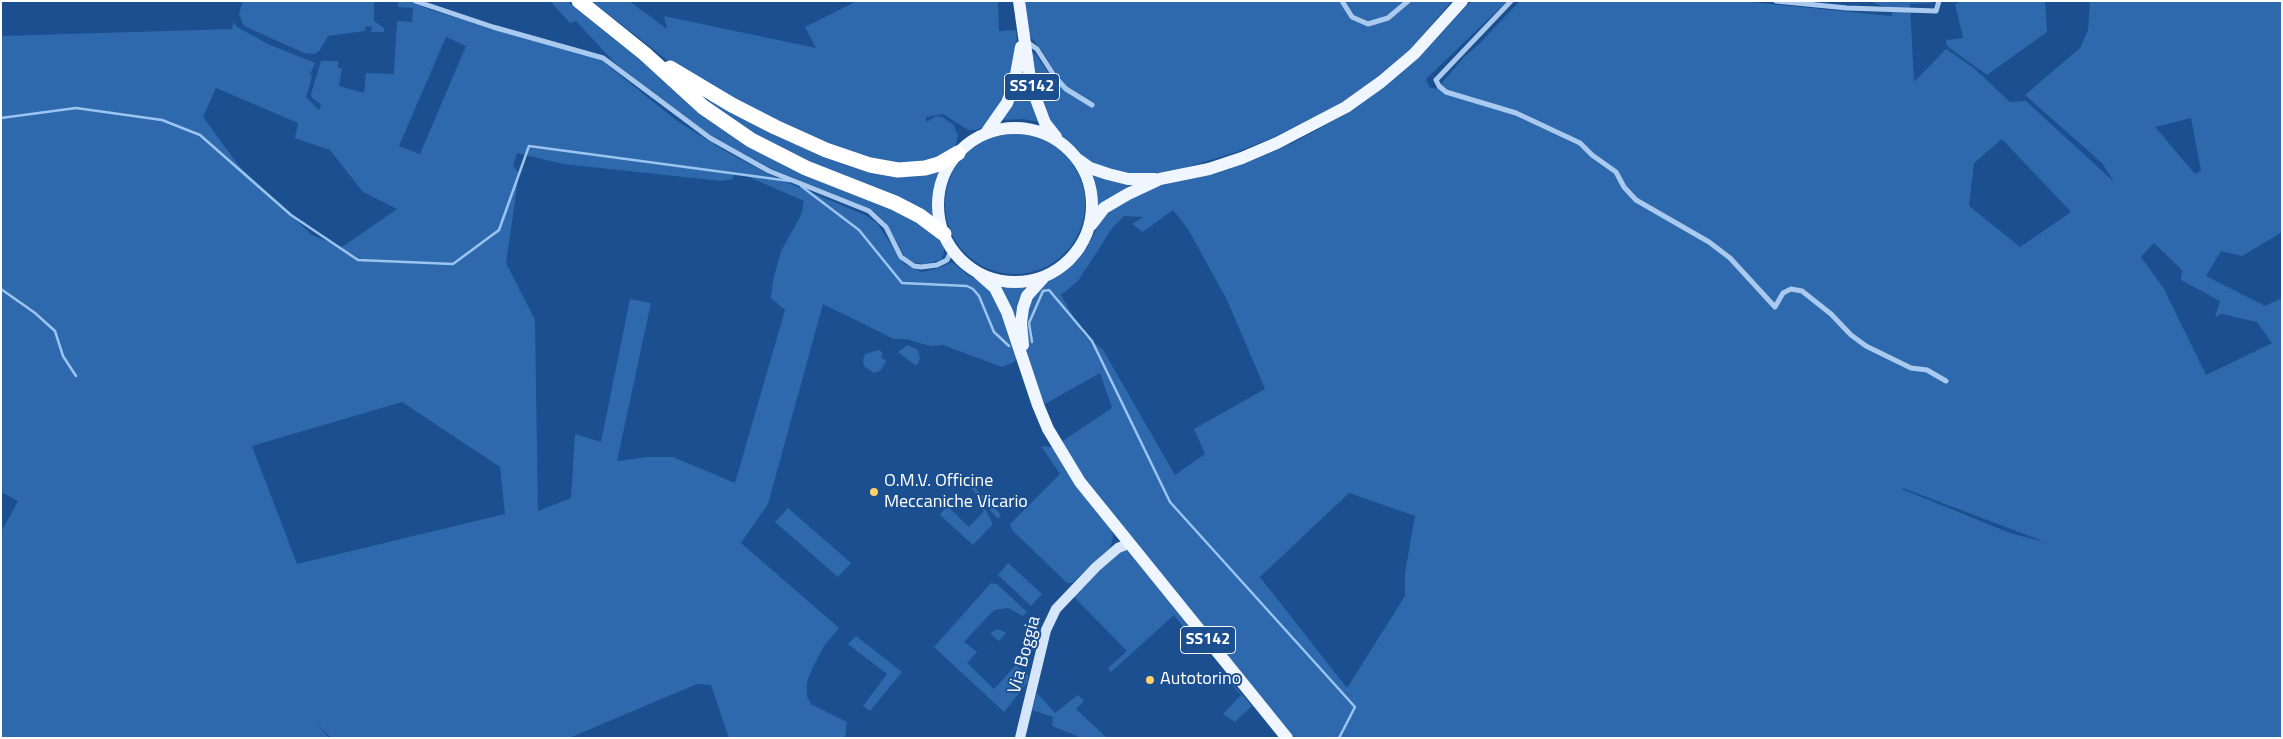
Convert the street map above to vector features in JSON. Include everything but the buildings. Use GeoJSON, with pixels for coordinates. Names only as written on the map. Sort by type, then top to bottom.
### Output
{"type":"FeatureCollection","features":[{"type":"Feature","properties":{"kind":"highway"},"geometry":{"type":"LineString","coordinates":[[579,1],[645,54],[703,107],[752,140],[806,168],[895,203],[920,216],[944,234]]}},
{"type":"Feature","properties":{"kind":"highway"},"geometry":{"type":"LineString","coordinates":[[645,54],[766,123],[870,165],[912,170],[939,164],[958,153]]}},
{"type":"Feature","properties":{"kind":"main road","name":"SS142"},"geometry":{"type":"LineString","coordinates":[[1020,1],[1032,86],[1045,123],[1060,141]]}},
{"type":"Feature","properties":{"kind":"main road"},"geometry":{"type":"LineString","coordinates":[[1089,226],[1104,208],[1128,194],[1160,180],[1208,169],[1242,158],[1278,143],[1346,107],[1414,54],[1462,1]]}},
{"type":"Feature","properties":{"kind":"main road","name":"SS142"},"geometry":{"type":"LineString","coordinates":[[986,133],[1007,103],[1014,85],[1024,33]]}},
{"type":"Feature","properties":{"kind":"main road"},"geometry":{"type":"LineString","coordinates":[[1079,160],[1087,175],[1091,191],[1092,209],[1089,226],[1083,242],[1073,256],[1059,268],[1045,276],[1029,281],[1010,282],[993,279],[978,273],[952,249],[944,234],[938,209],[939,191],[947,168],[958,153],[971,141],[986,133],[1002,128],[1020,127],[1045,133],[1060,141],[1090,168],[1128,178],[1160,180]]}},
{"type":"Feature","properties":{"kind":"main road","name":"SS142"},"geometry":{"type":"LineString","coordinates":[[978,273],[995,288],[1007,312],[1038,406],[1059,448],[1080,482],[1128,544],[1287,738]]}},
{"type":"Feature","properties":{"kind":"main road","name":"SS142"},"geometry":{"type":"LineString","coordinates":[[1028,377],[1022,341],[1023,308],[1027,296],[1045,276]]}},
{"type":"Feature","properties":{"kind":"street"},"geometry":{"type":"LineString","coordinates":[[416,1],[493,27],[603,58],[710,138],[769,171],[869,211],[886,228],[901,256],[914,266],[929,267],[937,265],[947,260],[952,249]]}},
{"type":"Feature","properties":{"kind":"street"},"geometry":{"type":"LineString","coordinates":[[1342,1],[1352,17],[1368,24],[1388,18],[1408,1]]}},
{"type":"Feature","properties":{"kind":"street"},"geometry":{"type":"LineString","coordinates":[[1511,1],[1436,80],[1446,92],[1516,113],[1580,143],[1592,155],[1616,172],[1624,187],[1636,200],[1709,242],[1730,258],[1775,307],[1783,293],[1791,289],[1802,291],[1832,314],[1851,335],[1866,346],[1911,368],[1927,370],[1946,381]]}},
{"type":"Feature","properties":{"kind":"street"},"geometry":{"type":"LineString","coordinates":[[1776,1],[1847,8],[1936,11],[1940,1]]}},
{"type":"Feature","properties":{"kind":"street"},"geometry":{"type":"LineString","coordinates":[[1024,33],[1037,49],[1054,77],[1066,89],[1092,105]]}},
{"type":"Feature","properties":{"kind":"street","name":"Via Boggia"},"geometry":{"type":"LineString","coordinates":[[1096,567],[1113,546],[1118,530]]}},
{"type":"Feature","properties":{"kind":"street","name":"Via Boggia"},"geometry":{"type":"LineString","coordinates":[[1020,738],[1050,619],[1062,602],[1096,567],[1118,548],[1128,544]]}},
{"type":"Feature","properties":{"kind":"street"},"geometry":{"type":"LineString","coordinates":[[1268,715],[1283,738]]}},
{"type":"Feature","properties":{"kind":"shaded area"},"geometry":{"type":"Polygon","coordinates":[[[243,1],[374,1],[374,21],[384,28],[384,32],[371,32],[372,27],[366,26],[365,31],[328,36],[319,51],[314,54],[304,53],[244,26],[239,14],[243,1]]]}},
{"type":"Feature","properties":{"kind":"shaded area"},"geometry":{"type":"Polygon","coordinates":[[[398,1],[408,1],[431,10],[601,60],[676,120],[723,150],[772,176],[865,215],[877,223],[904,264],[922,272],[939,268],[952,262],[968,275],[984,284],[998,301],[1017,357],[1014,362],[1002,367],[943,345],[930,346],[906,339],[894,339],[823,304],[768,504],[741,543],[839,628],[824,646],[813,667],[807,682],[807,697],[811,704],[847,722],[845,738],[729,738],[711,685],[697,684],[569,738],[331,738],[315,722],[329,738],[1,738],[1,532],[18,501],[1,492],[1,36],[232,29],[234,21],[236,26],[270,45],[315,63],[310,74],[312,76],[306,97],[319,110],[321,104],[312,98],[311,94],[321,61],[338,61],[338,68],[342,68],[339,86],[364,93],[366,73],[394,74],[397,21],[412,22],[413,8],[398,7],[398,1]],[[446,37],[399,146],[420,154],[466,46],[446,37]],[[216,88],[203,117],[239,166],[312,235],[342,247],[397,209],[363,192],[330,150],[295,138],[298,123],[216,88]],[[517,153],[513,166],[519,173],[506,263],[535,320],[538,511],[571,498],[575,434],[601,442],[630,299],[651,303],[617,461],[647,457],[673,457],[735,483],[785,310],[771,298],[773,281],[781,251],[801,215],[804,201],[742,174],[733,174],[733,179],[721,181],[563,164],[517,153]],[[402,402],[252,446],[297,564],[505,514],[500,467],[402,402]]]}},
{"type":"Feature","properties":{"kind":"shaded area"},"geometry":{"type":"Polygon","coordinates":[[[550,1],[567,1],[700,110],[933,232],[944,247],[941,260],[923,264],[913,262],[905,257],[887,224],[874,211],[772,169],[710,135],[645,88],[613,61],[576,21],[570,23],[550,1]]]}},
{"type":"Feature","properties":{"kind":"shaded area"},"geometry":{"type":"Polygon","coordinates":[[[591,1],[629,1],[667,29],[664,16],[816,48],[805,27],[857,1],[998,1],[999,31],[1016,30],[1017,46],[1008,92],[987,125],[976,130],[968,130],[943,114],[926,117],[926,122],[936,116],[942,117],[953,124],[958,135],[955,148],[949,155],[907,167],[833,149],[680,70],[591,1]]]}},
{"type":"Feature","properties":{"kind":"shaded area"},"geometry":{"type":"Polygon","coordinates":[[[1025,1],[1452,1],[1409,51],[1377,79],[1339,104],[1274,137],[1237,152],[1164,174],[1117,173],[1086,160],[1058,132],[1043,111],[1029,50],[1037,56],[1049,74],[1057,75],[1040,48],[1028,34],[1025,1]]]}},
{"type":"Feature","properties":{"kind":"shaded area"},"geometry":{"type":"Polygon","coordinates":[[[1471,1],[1507,1],[1426,79],[1429,87],[1436,89],[1465,56],[1520,1],[1740,1],[1891,16],[1894,9],[1873,3],[1876,1],[1932,1],[1932,3],[1910,4],[1914,82],[1946,49],[1975,69],[2010,102],[2026,101],[2114,182],[2102,163],[2025,95],[2080,48],[2088,30],[2090,1],[2282,1],[2282,232],[2242,256],[2221,251],[2206,276],[2265,306],[2282,298],[2282,738],[1295,738],[1087,484],[1061,442],[1112,408],[1100,373],[1043,405],[1029,365],[1025,342],[1025,321],[1034,292],[1077,260],[1087,247],[1103,217],[1116,206],[1158,186],[1218,173],[1295,142],[1351,111],[1382,89],[1439,36],[1471,1]],[[2191,118],[2155,127],[2195,174],[2201,171],[2191,118]],[[2002,139],[1974,163],[1969,206],[2020,247],[2071,212],[2002,139]],[[1173,210],[1143,232],[1132,224],[1143,217],[1124,216],[1113,227],[1078,281],[1061,295],[1083,334],[1103,350],[1175,475],[1205,454],[1194,429],[1265,389],[1227,300],[1188,229],[1173,210]],[[2154,243],[2141,257],[2164,289],[2206,375],[2272,343],[2257,322],[2222,314],[2215,317],[2220,301],[2181,280],[2182,270],[2154,243]],[[1903,488],[1902,489],[2010,533],[2045,542],[1903,488]],[[1349,493],[1260,577],[1347,688],[1405,596],[1405,573],[1415,516],[1349,493]]]}},
{"type":"Feature","properties":{"kind":"shaded area"},"geometry":{"type":"Polygon","coordinates":[[[1962,1],[2045,1],[2047,32],[1987,75],[1947,46],[1946,40],[1963,38],[1955,4],[1962,1]]]}},
{"type":"Feature","properties":{"kind":"shaded area"},"geometry":{"type":"Polygon","coordinates":[[[1021,74],[1023,75],[1028,96],[1039,122],[1023,119],[1003,120],[1021,74]]]}},
{"type":"Feature","properties":{"kind":"shaded area"},"geometry":{"type":"Polygon","coordinates":[[[712,99],[843,157],[940,168],[935,191],[935,223],[770,149],[707,101],[712,99]]]}},
{"type":"Feature","properties":{"kind":"shaded area"},"geometry":{"type":"Polygon","coordinates":[[[1015,134],[1029,135],[1042,139],[1065,154],[1080,177],[1084,190],[1084,218],[1080,231],[1065,254],[1042,269],[1029,273],[1015,274],[1001,273],[988,269],[965,254],[950,231],[946,218],[945,204],[946,190],[950,177],[965,154],[988,139],[1001,135],[1015,134]]]}},
{"type":"Feature","properties":{"kind":"shaded area"},"geometry":{"type":"Polygon","coordinates":[[[1092,174],[1138,185],[1097,209],[1096,189],[1092,174]]]}},
{"type":"Feature","properties":{"kind":"shaded area"},"geometry":{"type":"Polygon","coordinates":[[[1002,287],[1025,288],[1021,295],[1017,323],[1002,287]]]}},
{"type":"Feature","properties":{"kind":"shaded area"},"geometry":{"type":"Polygon","coordinates":[[[908,345],[918,350],[920,358],[918,364],[915,365],[898,352],[908,345]]]}},
{"type":"Feature","properties":{"kind":"shaded area"},"geometry":{"type":"Polygon","coordinates":[[[879,350],[883,353],[881,357],[886,361],[881,370],[874,373],[864,366],[863,360],[865,354],[879,350]]]}},
{"type":"Feature","properties":{"kind":"shaded area"},"geometry":{"type":"Polygon","coordinates":[[[1041,446],[1053,447],[1112,530],[1113,538],[1110,548],[1072,583],[1067,583],[1012,530],[1010,524],[1060,474],[1041,446]]]}},
{"type":"Feature","properties":{"kind":"shaded area"},"geometry":{"type":"Polygon","coordinates":[[[974,487],[1001,515],[998,519],[972,489],[974,487]]]}},
{"type":"Feature","properties":{"kind":"shaded area"},"geometry":{"type":"Polygon","coordinates":[[[947,506],[969,527],[984,511],[982,509],[984,507],[993,524],[973,545],[940,515],[947,506]]]}},
{"type":"Feature","properties":{"kind":"shaded area"},"geometry":{"type":"Polygon","coordinates":[[[788,508],[851,563],[838,577],[775,522],[788,508]]]}},
{"type":"Feature","properties":{"kind":"shaded area"},"geometry":{"type":"Polygon","coordinates":[[[1128,549],[1188,626],[1185,629],[1174,615],[1111,672],[1108,668],[1127,651],[1073,596],[1117,552],[1128,549]]]}},
{"type":"Feature","properties":{"kind":"shaded area"},"geometry":{"type":"Polygon","coordinates":[[[1008,563],[1042,594],[1031,606],[998,575],[1008,563]]]}},
{"type":"Feature","properties":{"kind":"shaded area"},"geometry":{"type":"Polygon","coordinates":[[[991,583],[997,584],[1027,612],[1023,616],[1008,608],[994,610],[964,642],[977,652],[967,663],[994,689],[1016,665],[1028,675],[1027,683],[1004,712],[934,647],[991,583]]]}},
{"type":"Feature","properties":{"kind":"shaded area"},"geometry":{"type":"Polygon","coordinates":[[[998,629],[1006,633],[999,641],[990,633],[998,629]]]}},
{"type":"Feature","properties":{"kind":"shaded area"},"geometry":{"type":"Polygon","coordinates":[[[856,636],[902,672],[870,711],[863,706],[887,674],[848,644],[856,636]]]}},
{"type":"Feature","properties":{"kind":"shaded area"},"geometry":{"type":"Polygon","coordinates":[[[1219,668],[1252,706],[1235,722],[1223,714],[1241,695],[1219,672],[1219,668]]]}},
{"type":"Feature","properties":{"kind":"shaded area"},"geometry":{"type":"Polygon","coordinates":[[[1037,693],[1055,713],[1078,695],[1084,701],[1076,709],[1107,738],[1082,738],[1052,726],[1053,717],[1032,710],[1037,693]]]}},
{"type":"Feature","properties":{"kind":"waterway"},"geometry":{"type":"LineString","coordinates":[[1,118],[76,108],[162,120],[200,135],[291,215],[358,260],[453,264],[499,230],[529,146],[790,181]]}},
{"type":"Feature","properties":{"kind":"waterway"},"geometry":{"type":"LineString","coordinates":[[801,186],[859,230],[902,283],[967,286],[973,289],[979,296],[994,332],[1009,346]]}},
{"type":"Feature","properties":{"kind":"waterway"},"geometry":{"type":"LineString","coordinates":[[1,289],[35,313],[55,331],[63,356],[76,376]]}},
{"type":"Feature","properties":{"kind":"waterway"},"geometry":{"type":"LineString","coordinates":[[1032,342],[1029,323],[1043,291],[1049,290],[1092,341],[1170,502],[1355,707],[1339,738]]}},
{"type":"Feature","properties":{"kind":"place","name":"O.M.V. Officine Meccaniche Vicario"},"geometry":{"type":"Point","coordinates":[874,492]}},
{"type":"Feature","properties":{"kind":"place","name":"Autotorino"},"geometry":{"type":"Point","coordinates":[1150,680]}}]}
